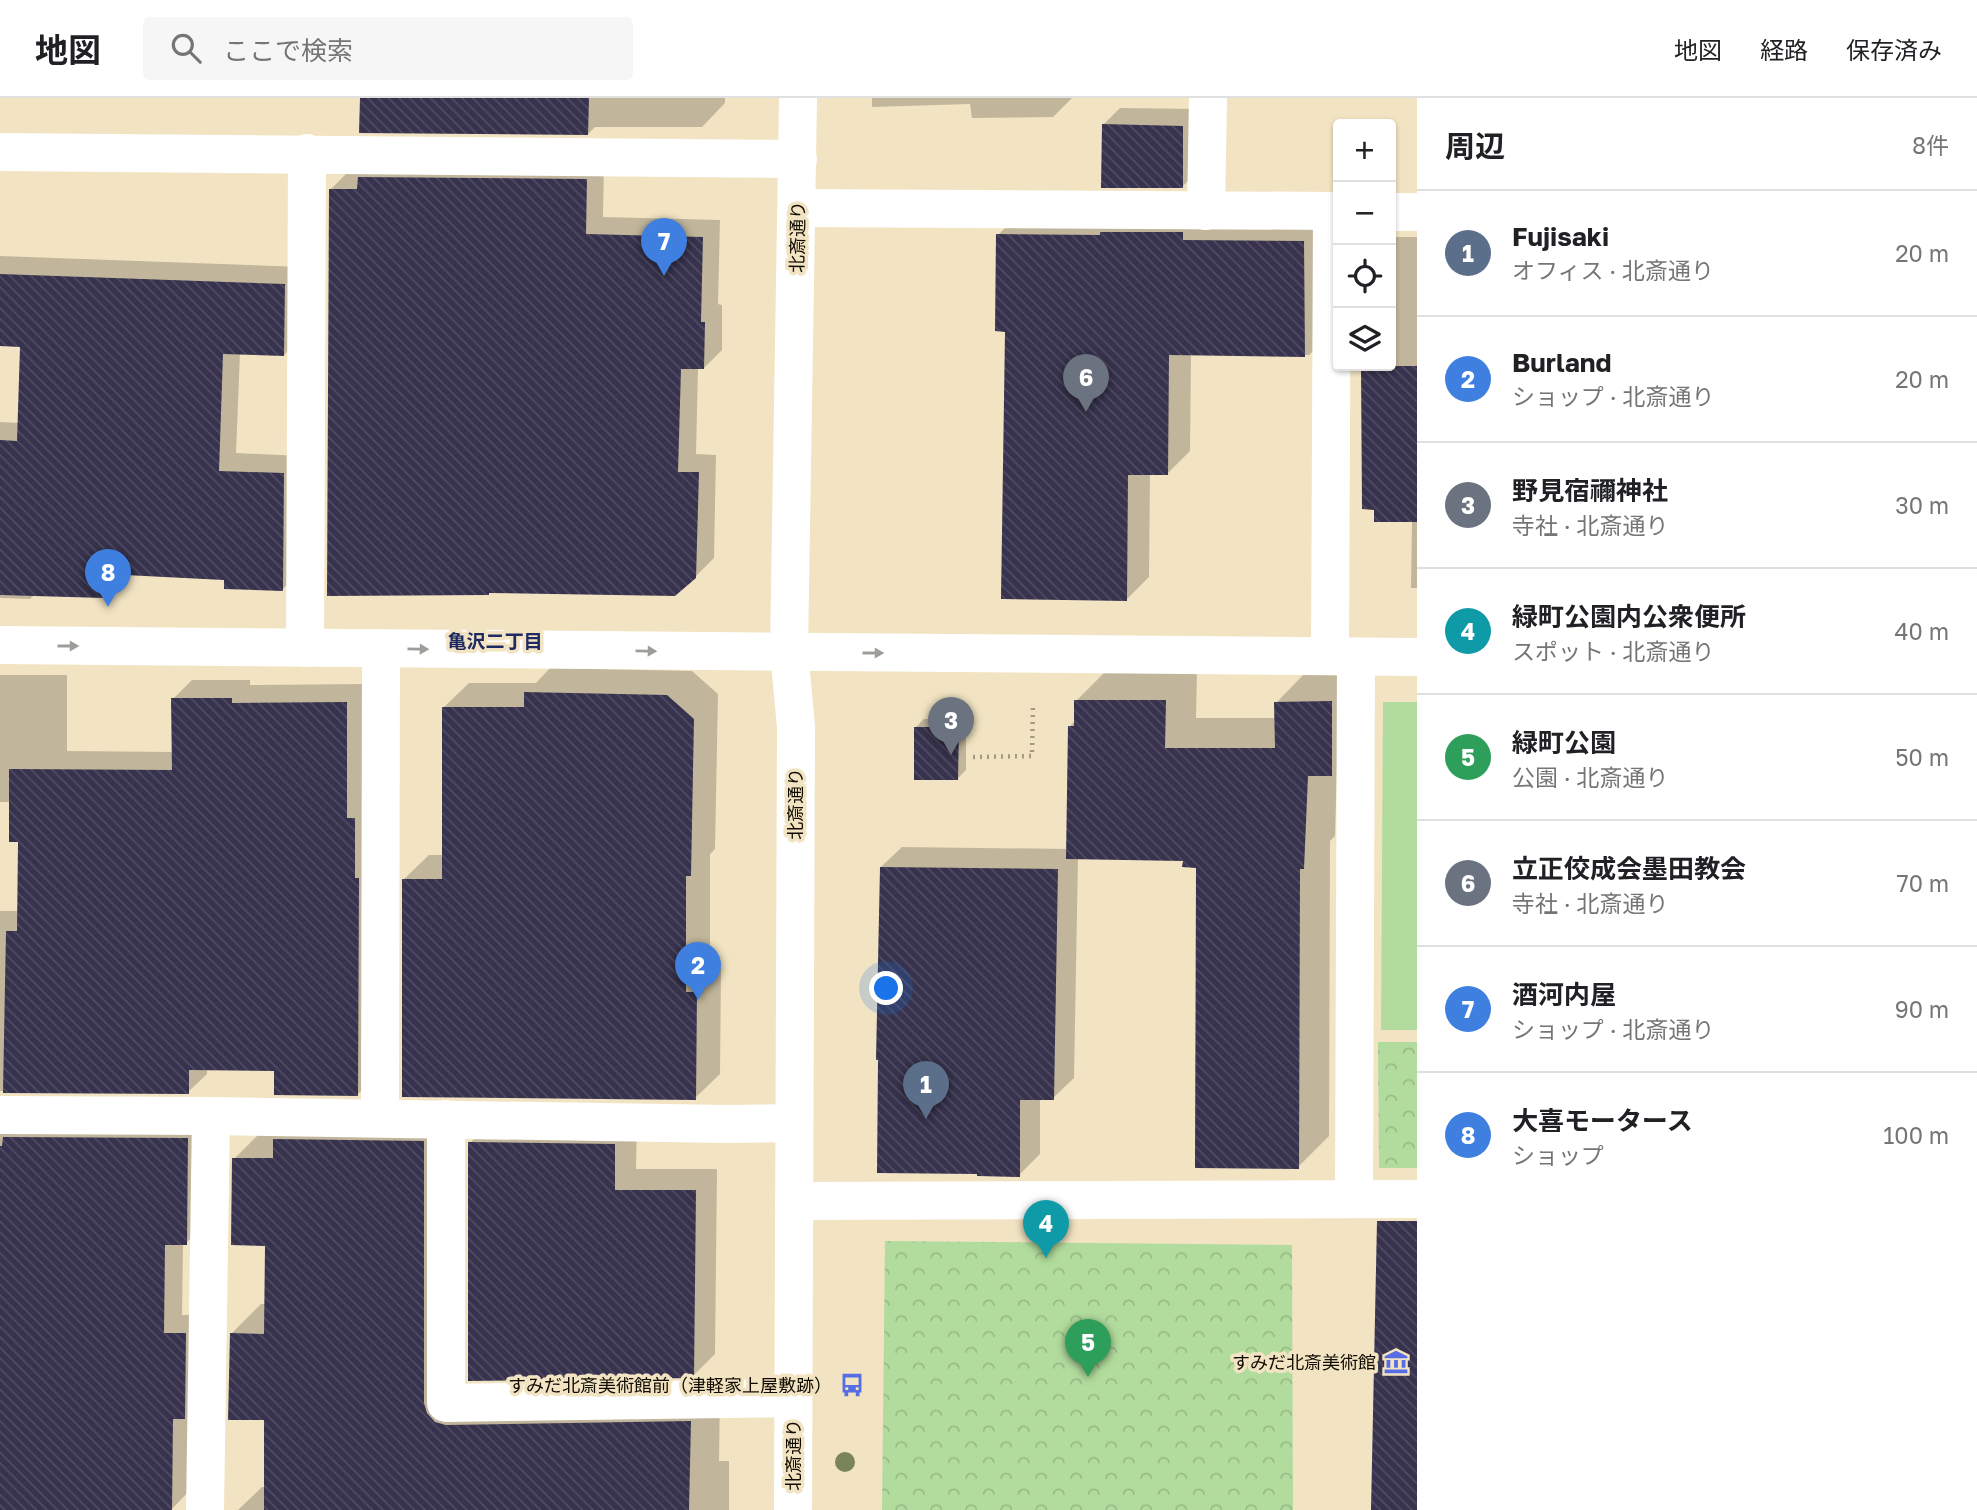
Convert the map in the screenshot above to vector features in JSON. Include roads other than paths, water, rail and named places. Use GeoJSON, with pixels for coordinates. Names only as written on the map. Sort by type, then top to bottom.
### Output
{"type":"FeatureCollection","features":[{"type":"Feature","properties":{"kind":"street","name":"北斎通り"},"geometry":{"type":"LineString","coordinates":[[793,1510],[796,727],[789,651],[798,98]]}},
{"type":"Feature","properties":{"kind":"street"},"geometry":{"type":"LineString","coordinates":[[1206,211],[1208,98]]}},
{"type":"Feature","properties":{"kind":"street"},"geometry":{"type":"LineString","coordinates":[[0,152],[798,159]]}},
{"type":"Feature","properties":{"kind":"street"},"geometry":{"type":"LineString","coordinates":[[305,648],[307,153]]}},
{"type":"Feature","properties":{"kind":"street"},"geometry":{"type":"LineString","coordinates":[[797,208],[1333,211]]}},
{"type":"Feature","properties":{"kind":"street"},"geometry":{"type":"LineString","coordinates":[[1396,212],[1417,212]]}},
{"type":"Feature","properties":{"kind":"street"},"geometry":{"type":"LineString","coordinates":[[1336,245],[1354,1199]]}},
{"type":"Feature","properties":{"kind":"street"},"geometry":{"type":"LineString","coordinates":[[0,645],[1417,657]]}},
{"type":"Feature","properties":{"kind":"street"},"geometry":{"type":"LineString","coordinates":[[380,1118],[381,649]]}},
{"type":"Feature","properties":{"kind":"street"},"geometry":{"type":"LineString","coordinates":[[0,1115],[211,1115],[794,1123]]}},
{"type":"Feature","properties":{"kind":"street"},"geometry":{"type":"LineString","coordinates":[[205,1510],[211,1115]]}},
{"type":"Feature","properties":{"kind":"street"},"geometry":{"type":"LineString","coordinates":[[446,1119],[446,1403],[793,1398]]}},
{"type":"Feature","properties":{"kind":"street"},"geometry":{"type":"LineString","coordinates":[[794,1201],[1417,1199]]}},
{"type":"Feature","properties":{"kind":"place","name":"酒河内屋"},"geometry":{"type":"Point","coordinates":[664,276]}},
{"type":"Feature","properties":{"kind":"place","name":"立正佼成会墨田教会"},"geometry":{"type":"Point","coordinates":[1086,412]}},
{"type":"Feature","properties":{"kind":"place","name":"大喜モータース"},"geometry":{"type":"Point","coordinates":[108,607]}},
{"type":"Feature","properties":{"kind":"place","name":"野見宿禰神社"},"geometry":{"type":"Point","coordinates":[951,755]}},
{"type":"Feature","properties":{"kind":"place","name":"Burland"},"geometry":{"type":"Point","coordinates":[698,1000]}},
{"type":"Feature","properties":{"kind":"place","name":"Fujisaki"},"geometry":{"type":"Point","coordinates":[926,1119]}},
{"type":"Feature","properties":{"kind":"place","name":"緑町公園内公衆便所"},"geometry":{"type":"Point","coordinates":[1046,1258]}},
{"type":"Feature","properties":{"kind":"place","name":"すみだ北斎美術館"},"geometry":{"type":"Point","coordinates":[1396,1362]}},
{"type":"Feature","properties":{"kind":"place","name":"緑町公園"},"geometry":{"type":"Point","coordinates":[1088,1377]}},
{"type":"Feature","properties":{"kind":"place","name":"すみだ北斎美術館前（津軽家上屋敷跡）"},"geometry":{"type":"Point","coordinates":[852,1385]}},
{"type":"Feature","properties":{"kind":"district","name":"亀沢二丁目"},"geometry":{"type":"Point","coordinates":[495,640]}}]}
